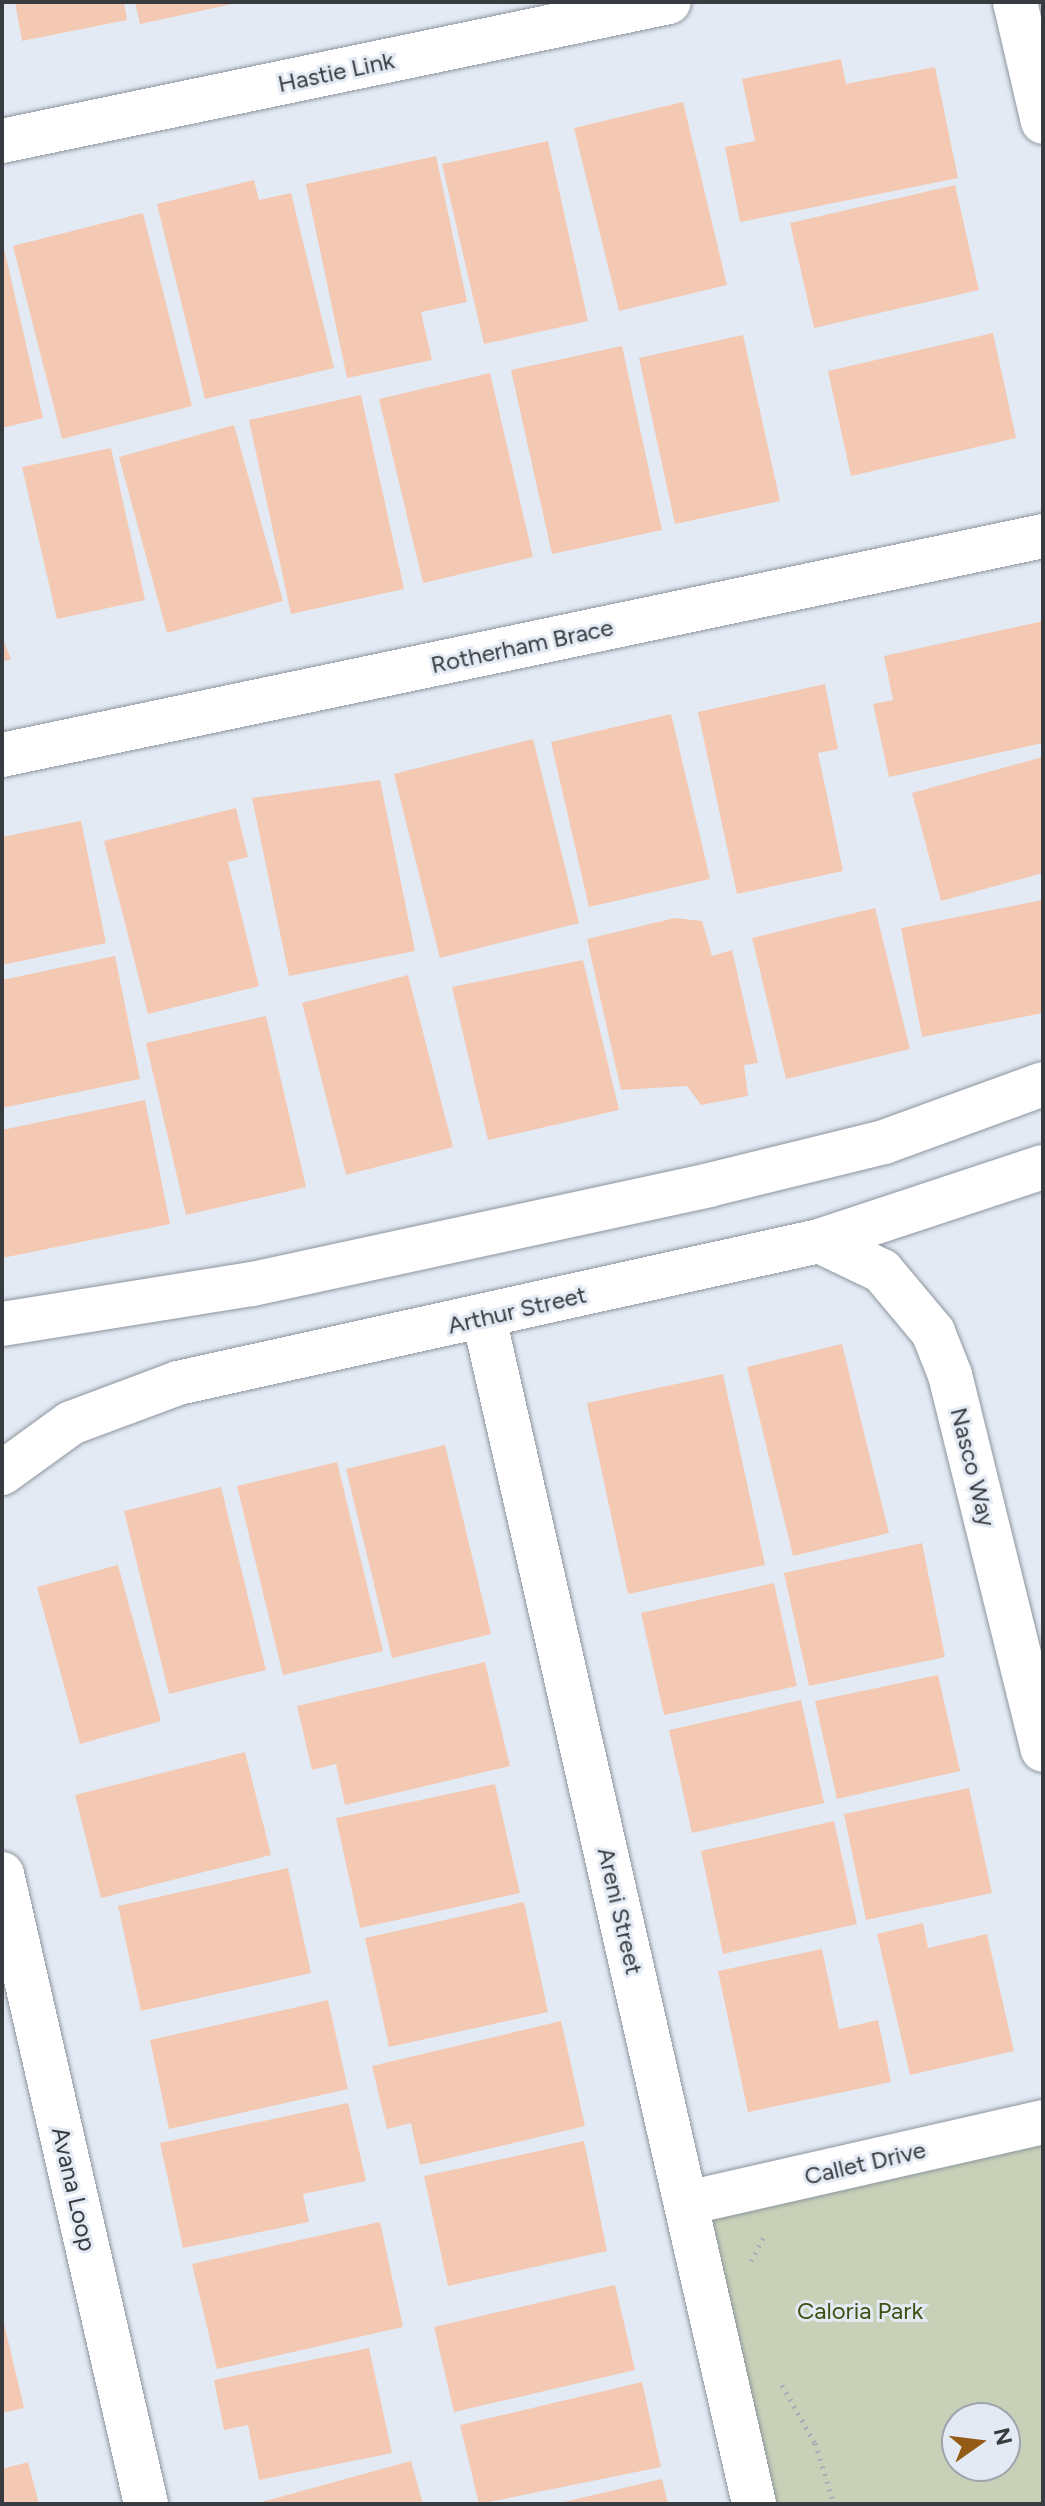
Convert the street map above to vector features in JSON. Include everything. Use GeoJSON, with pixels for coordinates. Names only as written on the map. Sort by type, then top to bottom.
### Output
{"type":"FeatureCollection","features":[{"type":"Feature","properties":{"kind":"street","name":"Hastie Link"},"geometry":{"type":"LineString","coordinates":[[2,141],[669,2]]}},
{"type":"Feature","properties":{"kind":"street"},"geometry":{"type":"LineString","coordinates":[[1015,2],[1043,122]]}},
{"type":"Feature","properties":{"kind":"street","name":"Rotherham Brace"},"geometry":{"type":"LineString","coordinates":[[2,755],[1043,536]]}},
{"type":"Feature","properties":{"kind":"street"},"geometry":{"type":"LineString","coordinates":[[2,1324],[252,1284],[709,1185],[884,1142],[1043,1084]]}},
{"type":"Feature","properties":{"kind":"street","name":"Arthur Street"},"geometry":{"type":"LineString","coordinates":[[2,1473],[71,1423],[178,1383],[484,1318],[819,1241],[1043,1167]]}},
{"type":"Feature","properties":{"kind":"street","name":"Nasco Way"},"geometry":{"type":"LineString","coordinates":[[819,1241],[882,1271],[933,1332],[950,1375],[1043,1750]]}},
{"type":"Feature","properties":{"kind":"street","name":"Areni Street"},"geometry":{"type":"LineString","coordinates":[[484,1318],[754,2504]]}},
{"type":"Feature","properties":{"kind":"street","name":"Avana Loop"},"geometry":{"type":"LineString","coordinates":[[2,1874],[146,2504]]}},
{"type":"Feature","properties":{"kind":"street","name":"Callet Drive"},"geometry":{"type":"LineString","coordinates":[[687,2203],[1043,2122]]}},
{"type":"Feature","properties":{"kind":"path"},"geometry":{"type":"LineString","coordinates":[[748,2271],[767,2231]]}},
{"type":"Feature","properties":{"kind":"path"},"geometry":{"type":"LineString","coordinates":[[772,2371],[815,2443],[834,2504]]}},
{"type":"Feature","properties":{"kind":"green space","name":"Caloria Park"},"geometry":{"type":"Polygon","coordinates":[[[1043,2122],[1043,2504],[754,2504],[687,2203],[1043,2122]]]}},
{"type":"Feature","properties":{"kind":"building"},"geometry":{"type":"Polygon","coordinates":[[[15,2],[124,2],[127,20],[22,41],[15,2]]]}},
{"type":"Feature","properties":{"kind":"building"},"geometry":{"type":"Polygon","coordinates":[[[135,2],[237,2],[237,3],[140,24],[135,2]]]}},
{"type":"Feature","properties":{"kind":"building"},"geometry":{"type":"Polygon","coordinates":[[[841,59],[846,84],[935,67],[958,178],[740,222],[725,147],[755,141],[742,79],[841,59]]]}},
{"type":"Feature","properties":{"kind":"building"},"geometry":{"type":"Polygon","coordinates":[[[683,102],[727,285],[619,311],[574,128],[683,102]]]}},
{"type":"Feature","properties":{"kind":"building"},"geometry":{"type":"Polygon","coordinates":[[[548,141],[588,321],[484,344],[442,164],[548,141]]]}},
{"type":"Feature","properties":{"kind":"building"},"geometry":{"type":"Polygon","coordinates":[[[436,156],[467,302],[421,312],[432,360],[347,378],[306,184],[436,156]]]}},
{"type":"Feature","properties":{"kind":"building"},"geometry":{"type":"Polygon","coordinates":[[[254,180],[259,200],[291,193],[334,368],[205,399],[157,204],[254,180]]]}},
{"type":"Feature","properties":{"kind":"building"},"geometry":{"type":"Polygon","coordinates":[[[955,185],[979,290],[814,328],[790,223],[955,185]]]}},
{"type":"Feature","properties":{"kind":"building"},"geometry":{"type":"Polygon","coordinates":[[[143,213],[192,406],[62,439],[13,246],[143,213]]]}},
{"type":"Feature","properties":{"kind":"building"},"geometry":{"type":"Polygon","coordinates":[[[2,245],[43,418],[2,428],[2,245]]]}},
{"type":"Feature","properties":{"kind":"building"},"geometry":{"type":"Polygon","coordinates":[[[993,333],[1016,438],[851,476],[828,371],[993,333]]]}},
{"type":"Feature","properties":{"kind":"building"},"geometry":{"type":"Polygon","coordinates":[[[743,335],[780,501],[675,524],[639,358],[743,335]]]}},
{"type":"Feature","properties":{"kind":"building"},"geometry":{"type":"Polygon","coordinates":[[[622,346],[662,530],[552,554],[511,370],[622,346]]]}},
{"type":"Feature","properties":{"kind":"building"},"geometry":{"type":"Polygon","coordinates":[[[490,373],[533,557],[423,583],[379,399],[490,373]]]}},
{"type":"Feature","properties":{"kind":"building"},"geometry":{"type":"Polygon","coordinates":[[[361,395],[404,589],[291,614],[249,420],[361,395]]]}},
{"type":"Feature","properties":{"kind":"building"},"geometry":{"type":"Polygon","coordinates":[[[234,425],[283,601],[167,633],[119,457],[234,425]]]}},
{"type":"Feature","properties":{"kind":"building"},"geometry":{"type":"Polygon","coordinates":[[[111,448],[145,600],[57,619],[22,467],[111,448]]]}},
{"type":"Feature","properties":{"kind":"building"},"geometry":{"type":"Polygon","coordinates":[[[1043,621],[1043,743],[889,777],[873,704],[893,700],[884,656],[1043,621]]]}},
{"type":"Feature","properties":{"kind":"building"},"geometry":{"type":"Polygon","coordinates":[[[2,637],[11,659],[2,662],[2,637]]]}},
{"type":"Feature","properties":{"kind":"building"},"geometry":{"type":"Polygon","coordinates":[[[825,684],[838,749],[818,753],[843,871],[737,894],[698,712],[825,684]]]}},
{"type":"Feature","properties":{"kind":"building"},"geometry":{"type":"Polygon","coordinates":[[[671,714],[710,879],[589,907],[551,742],[671,714]]]}},
{"type":"Feature","properties":{"kind":"building"},"geometry":{"type":"Polygon","coordinates":[[[533,739],[579,923],[440,958],[394,774],[533,739]]]}},
{"type":"Feature","properties":{"kind":"building"},"geometry":{"type":"Polygon","coordinates":[[[1043,757],[1043,873],[941,901],[912,793],[1043,757]]]}},
{"type":"Feature","properties":{"kind":"building"},"geometry":{"type":"Polygon","coordinates":[[[380,780],[415,951],[289,976],[252,798],[380,780]]]}},
{"type":"Feature","properties":{"kind":"building"},"geometry":{"type":"Polygon","coordinates":[[[236,808],[248,857],[228,862],[259,986],[148,1014],[104,841],[236,808]]]}},
{"type":"Feature","properties":{"kind":"building"},"geometry":{"type":"Polygon","coordinates":[[[81,821],[106,943],[2,965],[2,837],[81,821]]]}},
{"type":"Feature","properties":{"kind":"building"},"geometry":{"type":"Polygon","coordinates":[[[1043,900],[1043,1013],[922,1037],[901,928],[1043,900]]]}},
{"type":"Feature","properties":{"kind":"building"},"geometry":{"type":"Polygon","coordinates":[[[875,908],[910,1049],[786,1079],[752,938],[875,908]]]}},
{"type":"Feature","properties":{"kind":"building"},"geometry":{"type":"Polygon","coordinates":[[[675,918],[702,921],[712,956],[732,950],[758,1063],[744,1065],[748,1096],[701,1105],[687,1086],[621,1090],[587,939],[675,918]]]}},
{"type":"Feature","properties":{"kind":"building"},"geometry":{"type":"Polygon","coordinates":[[[115,956],[140,1079],[2,1108],[2,980],[115,956]]]}},
{"type":"Feature","properties":{"kind":"building"},"geometry":{"type":"Polygon","coordinates":[[[583,960],[619,1110],[488,1140],[452,987],[583,960]]]}},
{"type":"Feature","properties":{"kind":"building"},"geometry":{"type":"Polygon","coordinates":[[[408,975],[453,1147],[346,1175],[302,1003],[408,975]]]}},
{"type":"Feature","properties":{"kind":"building"},"geometry":{"type":"Polygon","coordinates":[[[266,1016],[306,1187],[186,1215],[146,1043],[266,1016]]]}},
{"type":"Feature","properties":{"kind":"building"},"geometry":{"type":"Polygon","coordinates":[[[145,1100],[170,1224],[2,1258],[2,1130],[145,1100]]]}},
{"type":"Feature","properties":{"kind":"building"},"geometry":{"type":"Polygon","coordinates":[[[842,1344],[889,1533],[793,1556],[747,1367],[842,1344]]]}},
{"type":"Feature","properties":{"kind":"building"},"geometry":{"type":"Polygon","coordinates":[[[723,1374],[765,1565],[628,1594],[587,1403],[723,1374]]]}},
{"type":"Feature","properties":{"kind":"building"},"geometry":{"type":"Polygon","coordinates":[[[445,1445],[491,1634],[392,1658],[346,1469],[445,1445]]]}},
{"type":"Feature","properties":{"kind":"building"},"geometry":{"type":"Polygon","coordinates":[[[337,1462],[383,1651],[283,1675],[237,1486],[337,1462]]]}},
{"type":"Feature","properties":{"kind":"building"},"geometry":{"type":"Polygon","coordinates":[[[221,1487],[266,1670],[169,1694],[124,1511],[221,1487]]]}},
{"type":"Feature","properties":{"kind":"building"},"geometry":{"type":"Polygon","coordinates":[[[922,1543],[945,1657],[809,1686],[784,1573],[922,1543]]]}},
{"type":"Feature","properties":{"kind":"building"},"geometry":{"type":"Polygon","coordinates":[[[118,1565],[161,1721],[80,1744],[37,1587],[118,1565]]]}},
{"type":"Feature","properties":{"kind":"building"},"geometry":{"type":"Polygon","coordinates":[[[774,1583],[797,1686],[664,1715],[641,1613],[774,1583]]]}},
{"type":"Feature","properties":{"kind":"building"},"geometry":{"type":"Polygon","coordinates":[[[485,1662],[510,1766],[345,1805],[336,1764],[312,1770],[297,1706],[485,1662]]]}},
{"type":"Feature","properties":{"kind":"building"},"geometry":{"type":"Polygon","coordinates":[[[938,1675],[960,1771],[837,1799],[815,1701],[938,1675]]]}},
{"type":"Feature","properties":{"kind":"building"},"geometry":{"type":"Polygon","coordinates":[[[801,1700],[824,1803],[692,1833],[669,1730],[801,1700]]]}},
{"type":"Feature","properties":{"kind":"building"},"geometry":{"type":"Polygon","coordinates":[[[245,1752],[271,1855],[101,1898],[75,1795],[245,1752]]]}},
{"type":"Feature","properties":{"kind":"building"},"geometry":{"type":"Polygon","coordinates":[[[495,1784],[520,1893],[360,1928],[336,1818],[495,1784]]]}},
{"type":"Feature","properties":{"kind":"building"},"geometry":{"type":"Polygon","coordinates":[[[969,1788],[992,1893],[866,1920],[844,1814],[969,1788]]]}},
{"type":"Feature","properties":{"kind":"building"},"geometry":{"type":"Polygon","coordinates":[[[834,1821],[857,1924],[723,1954],[701,1851],[834,1821]]]}},
{"type":"Feature","properties":{"kind":"building"},"geometry":{"type":"Polygon","coordinates":[[[288,1868],[311,1973],[141,2011],[118,1906],[288,1868]]]}},
{"type":"Feature","properties":{"kind":"building"},"geometry":{"type":"Polygon","coordinates":[[[524,1902],[548,2012],[389,2047],[365,1938],[524,1902]]]}},
{"type":"Feature","properties":{"kind":"building"},"geometry":{"type":"Polygon","coordinates":[[[923,1923],[928,1948],[987,1934],[1014,2051],[910,2075],[877,1934],[923,1923]]]}},
{"type":"Feature","properties":{"kind":"building"},"geometry":{"type":"Polygon","coordinates":[[[822,1949],[839,2029],[878,2020],[891,2082],[748,2112],[718,1971],[822,1949]]]}},
{"type":"Feature","properties":{"kind":"building"},"geometry":{"type":"Polygon","coordinates":[[[328,2000],[348,2089],[169,2129],[150,2040],[328,2000]]]}},
{"type":"Feature","properties":{"kind":"building"},"geometry":{"type":"Polygon","coordinates":[[[561,2021],[585,2126],[420,2165],[411,2123],[387,2129],[372,2066],[561,2021]]]}},
{"type":"Feature","properties":{"kind":"building"},"geometry":{"type":"Polygon","coordinates":[[[348,2103],[366,2181],[303,2194],[309,2222],[183,2248],[160,2143],[348,2103]]]}},
{"type":"Feature","properties":{"kind":"building"},"geometry":{"type":"Polygon","coordinates":[[[584,2141],[607,2251],[448,2286],[424,2176],[584,2141]]]}},
{"type":"Feature","properties":{"kind":"building"},"geometry":{"type":"Polygon","coordinates":[[[380,2222],[403,2327],[217,2369],[192,2264],[380,2222]]]}},
{"type":"Feature","properties":{"kind":"building"},"geometry":{"type":"Polygon","coordinates":[[[615,2285],[635,2370],[454,2412],[434,2327],[615,2285]]]}},
{"type":"Feature","properties":{"kind":"building"},"geometry":{"type":"Polygon","coordinates":[[[2,2315],[24,2408],[2,2413],[2,2315]]]}},
{"type":"Feature","properties":{"kind":"building"},"geometry":{"type":"Polygon","coordinates":[[[369,2348],[392,2453],[259,2480],[248,2425],[224,2430],[214,2380],[369,2348]]]}},
{"type":"Feature","properties":{"kind":"building"},"geometry":{"type":"Polygon","coordinates":[[[642,2382],[661,2467],[479,2504],[460,2425],[642,2382]]]}},
{"type":"Feature","properties":{"kind":"building"},"geometry":{"type":"Polygon","coordinates":[[[411,2461],[423,2504],[258,2504],[258,2503],[411,2461]]]}},
{"type":"Feature","properties":{"kind":"building"},"geometry":{"type":"Polygon","coordinates":[[[28,2462],[39,2504],[2,2504],[2,2469],[28,2462]]]}},
{"type":"Feature","properties":{"kind":"building"},"geometry":{"type":"Polygon","coordinates":[[[662,2479],[668,2504],[559,2504],[559,2503],[662,2479]]]}}]}
